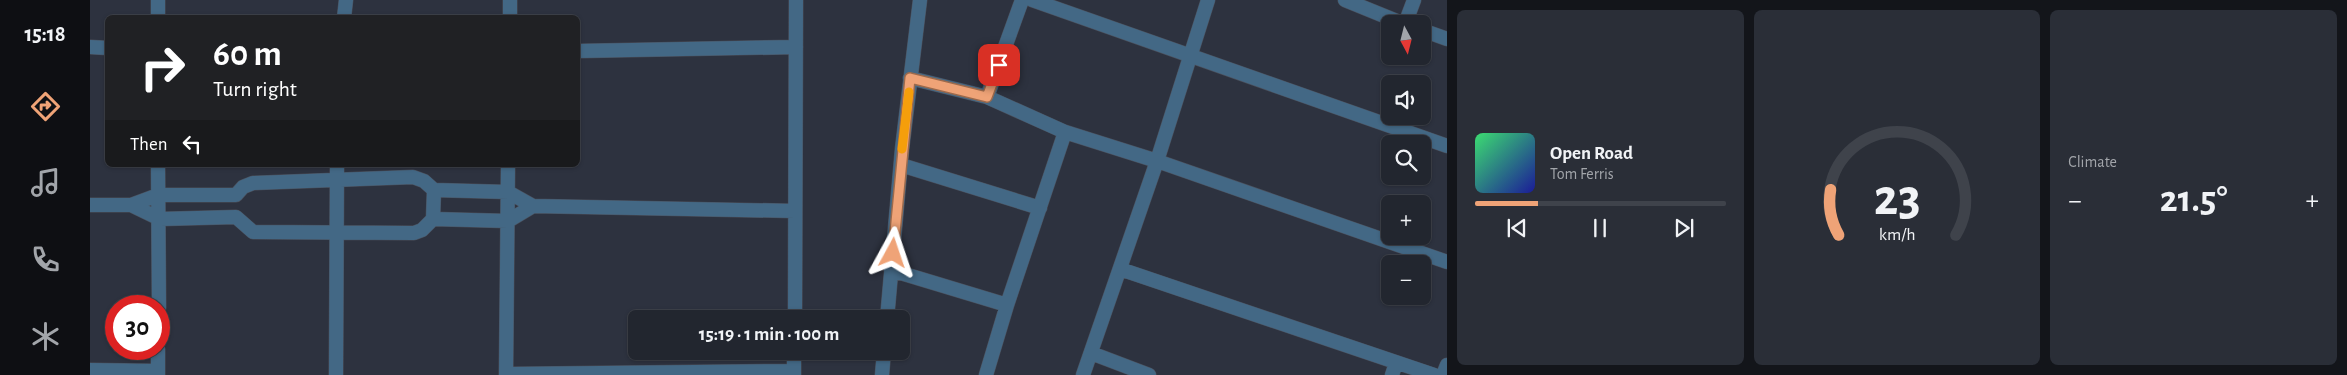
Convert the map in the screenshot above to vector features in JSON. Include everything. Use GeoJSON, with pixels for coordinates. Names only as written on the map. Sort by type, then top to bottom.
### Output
{"type":"FeatureCollection","features":[{"type":"Feature","properties":{"kind":"street"},"geometry":{"type":"LineString","coordinates":[[158,0],[158,15]]}},
{"type":"Feature","properties":{"kind":"street"},"geometry":{"type":"LineString","coordinates":[[344,15],[346,0]]}},
{"type":"Feature","properties":{"kind":"street"},"geometry":{"type":"LineString","coordinates":[[510,0],[510,15]]}},
{"type":"Feature","properties":{"kind":"street"},"geometry":{"type":"LineString","coordinates":[[794,310],[796,0]]}},
{"type":"Feature","properties":{"kind":"street"},"geometry":{"type":"LineString","coordinates":[[888,310],[910,78],[920,0]]}},
{"type":"Feature","properties":{"kind":"street"},"geometry":{"type":"LineString","coordinates":[[987,97],[1022,0]]}},
{"type":"Feature","properties":{"kind":"street"},"geometry":{"type":"LineString","coordinates":[[1032,0],[1447,146]]}},
{"type":"Feature","properties":{"kind":"street"},"geometry":{"type":"LineString","coordinates":[[1083,375],[1158,161],[1208,0]]}},
{"type":"Feature","properties":{"kind":"street"},"geometry":{"type":"LineString","coordinates":[[1345,0],[1382,15]]}},
{"type":"Feature","properties":{"kind":"street"},"geometry":{"type":"LineString","coordinates":[[1408,15],[1414,0]]}},
{"type":"Feature","properties":{"kind":"street"},"geometry":{"type":"LineString","coordinates":[[1431,33],[1447,39]]}},
{"type":"Feature","properties":{"kind":"street"},"geometry":{"type":"LineString","coordinates":[[90,47],[105,48]]}},
{"type":"Feature","properties":{"kind":"street"},"geometry":{"type":"LineString","coordinates":[[580,51],[796,47]]}},
{"type":"Feature","properties":{"kind":"street"},"geometry":{"type":"LineString","coordinates":[[910,78],[987,97],[1065,132],[1158,161],[1447,262]]}},
{"type":"Feature","properties":{"kind":"street"},"geometry":{"type":"LineString","coordinates":[[986,375],[1007,305],[1065,132]]}},
{"type":"Feature","properties":{"kind":"street"},"geometry":{"type":"LineString","coordinates":[[901,165],[1040,208]]}},
{"type":"Feature","properties":{"kind":"street"},"geometry":{"type":"LineString","coordinates":[[158,167],[160,218],[159,295]]}},
{"type":"Feature","properties":{"kind":"street"},"geometry":{"type":"LineString","coordinates":[[336,375],[337,167]]}},
{"type":"Feature","properties":{"kind":"street"},"geometry":{"type":"LineString","coordinates":[[508,167],[506,374],[794,373],[794,360]]}},
{"type":"Feature","properties":{"kind":"street"},"geometry":{"type":"LineString","coordinates":[[434,190],[433,219],[422,230],[414,233],[252,232],[236,216],[236,195],[243,187],[254,183],[413,177],[424,181],[434,190],[508,192],[533,206],[795,210]]}},
{"type":"Feature","properties":{"kind":"street"},"geometry":{"type":"LineString","coordinates":[[90,205],[131,205],[158,195],[236,195]]}},
{"type":"Feature","properties":{"kind":"street"},"geometry":{"type":"LineString","coordinates":[[131,205],[160,218],[236,216]]}},
{"type":"Feature","properties":{"kind":"street"},"geometry":{"type":"LineString","coordinates":[[433,219],[508,221],[533,206]]}},
{"type":"Feature","properties":{"kind":"street"},"geometry":{"type":"LineString","coordinates":[[891,270],[1007,305]]}},
{"type":"Feature","properties":{"kind":"street"},"geometry":{"type":"LineString","coordinates":[[1120,270],[1394,369],[1434,375]]}},
{"type":"Feature","properties":{"kind":"street"},"geometry":{"type":"LineString","coordinates":[[1091,353],[1149,375]]}},
{"type":"Feature","properties":{"kind":"street"},"geometry":{"type":"LineString","coordinates":[[90,370],[158,373],[158,360]]}},
{"type":"Feature","properties":{"kind":"street"},"geometry":{"type":"LineString","coordinates":[[882,375],[883,360]]}},
{"type":"Feature","properties":{"kind":"street"},"geometry":{"type":"LineString","coordinates":[[1443,375],[1447,365]]}},
{"type":"Feature","properties":{"kind":"slow traffic"},"geometry":{"type":"LineString","coordinates":[[902,149],[909,92]]}},
{"type":"Feature","properties":{"kind":"route"},"geometry":{"type":"LineString","coordinates":[[893,253],[910,78],[987,97],[999,65]]}}]}
